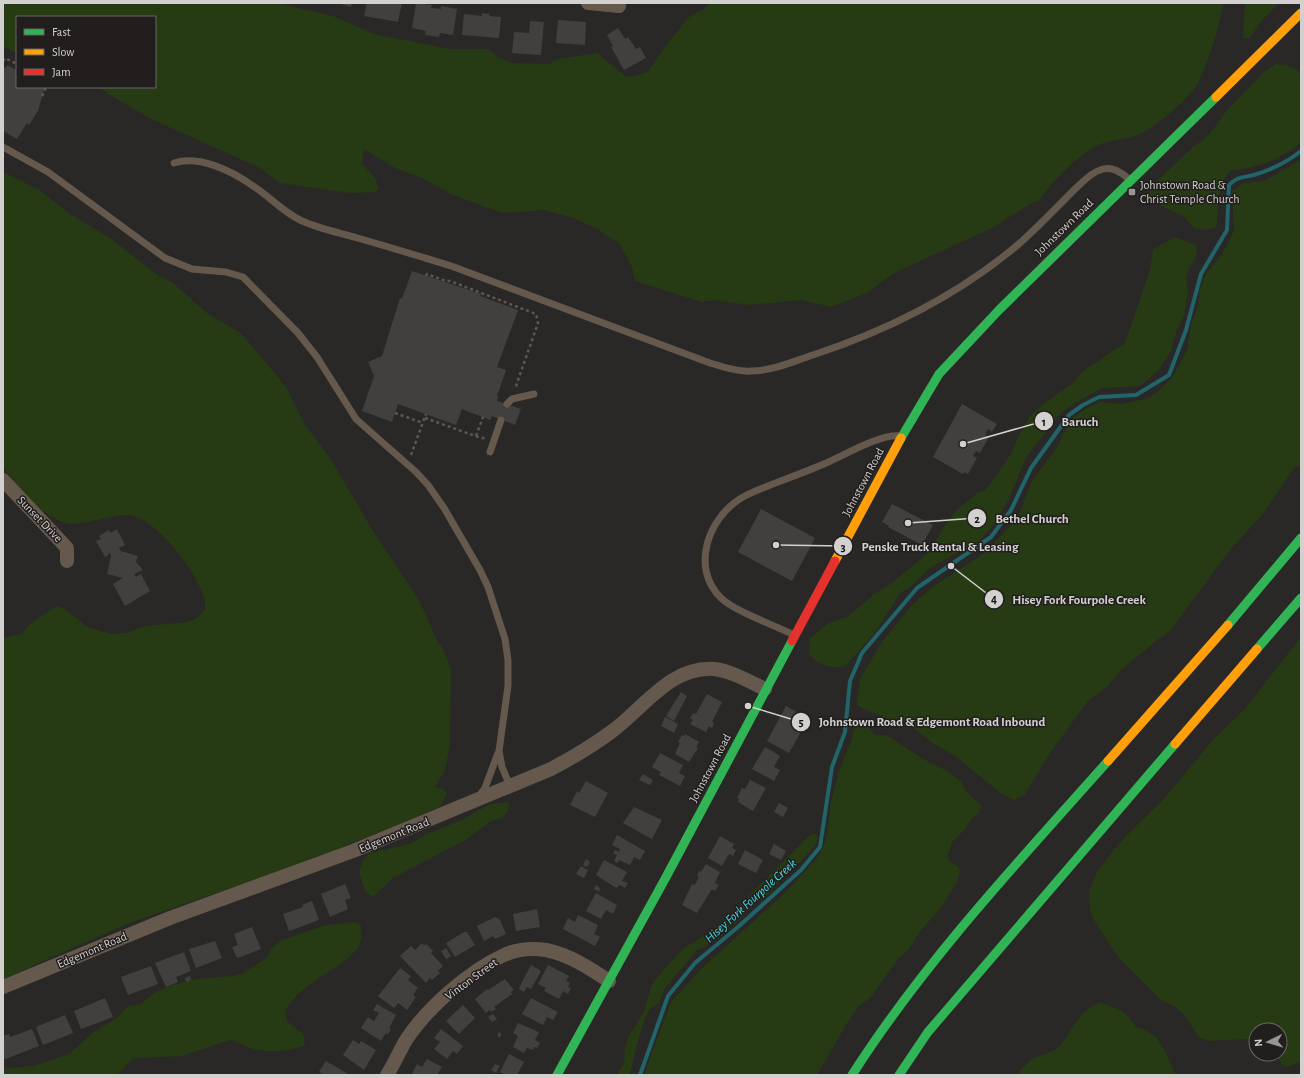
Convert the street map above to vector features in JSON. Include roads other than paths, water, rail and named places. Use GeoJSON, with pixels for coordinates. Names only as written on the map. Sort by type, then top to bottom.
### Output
{"type":"FeatureCollection","features":[{"type":"Feature","properties":{"kind":"main road","name":"Johnstown Road"},"geometry":{"type":"LineString","coordinates":[[557,1075],[609,981],[920,401],[939,374],[1027,280],[1301,13]]}},
{"type":"Feature","properties":{"kind":"main road"},"geometry":{"type":"LineString","coordinates":[[852,1075],[890,1017],[942,950],[1236,616],[1301,538]]}},
{"type":"Feature","properties":{"kind":"main road"},"geometry":{"type":"LineString","coordinates":[[898,1075],[937,1021],[1301,598]]}},
{"type":"Feature","properties":{"kind":"street"},"geometry":{"type":"LineString","coordinates":[[588,3],[619,6]]}},
{"type":"Feature","properties":{"kind":"street","name":"Sunset Drive"},"geometry":{"type":"LineString","coordinates":[[3,480],[67,548],[67,561]]}},
{"type":"Feature","properties":{"kind":"street","name":"Edgemont Road"},"geometry":{"type":"LineString","coordinates":[[3,987],[137,931],[353,852],[551,769],[592,746],[632,716],[663,686],[682,675],[715,669],[740,677],[765,689]]}},
{"type":"Feature","properties":{"kind":"street","name":"Vinton Street"},"geometry":{"type":"LineString","coordinates":[[387,1075],[406,1040],[420,1022],[439,1002],[464,981],[505,955],[519,950],[547,950],[560,954],[609,981]]}},
{"type":"Feature","properties":{"kind":"lane"},"geometry":{"type":"LineString","coordinates":[[3,147],[48,172],[165,258],[192,270],[226,272],[242,277],[298,333],[317,357],[356,419],[416,472],[428,485],[444,508],[480,570],[488,587],[505,639],[508,660],[508,686],[499,751],[485,788],[477,800]]}},
{"type":"Feature","properties":{"kind":"lane"},"geometry":{"type":"LineString","coordinates":[[174,163],[192,160],[204,162],[231,173],[253,186],[291,214],[324,229],[416,254],[710,363],[730,369],[752,372],[789,363],[863,338],[936,302],[975,277],[1018,244],[1083,182],[1100,170],[1111,169],[1119,172],[1130,180]]}},
{"type":"Feature","properties":{"kind":"lane"},"geometry":{"type":"LineString","coordinates":[[507,404],[512,399],[534,394]]}},
{"type":"Feature","properties":{"kind":"lane"},"geometry":{"type":"LineString","coordinates":[[490,452],[501,420]]}},
{"type":"Feature","properties":{"kind":"lane"},"geometry":{"type":"LineString","coordinates":[[794,635],[736,608],[722,599],[712,587],[707,576],[704,562],[705,547],[720,518],[742,498],[825,464],[887,436],[901,436]]}},
{"type":"Feature","properties":{"kind":"lane"},"geometry":{"type":"LineString","coordinates":[[499,751],[500,761],[510,786]]}},
{"type":"Feature","properties":{"kind":"waterway","name":"Hisey Fork Fourpole Creek"},"geometry":{"type":"LineString","coordinates":[[640,1075],[668,996],[695,963],[738,927],[801,870],[820,847],[832,767],[845,732],[850,681],[862,653],[917,588],[991,537],[1011,510],[1031,468],[1069,415],[1083,405],[1099,397],[1136,395],[1169,375],[1186,330],[1201,274],[1227,230],[1229,185],[1243,177],[1267,171],[1290,159],[1301,151]]}},
{"type":"Feature","properties":{"kind":"place","name":"Johnstown Road & Christ Temple Church"},"geometry":{"type":"Point","coordinates":[1132,192]}},
{"type":"Feature","properties":{"kind":"place","name":"Baruch"},"geometry":{"type":"Point","coordinates":[963,444]}},
{"type":"Feature","properties":{"kind":"place","name":"Bethel Church"},"geometry":{"type":"Point","coordinates":[908,523]}},
{"type":"Feature","properties":{"kind":"place","name":"Penske Truck Rental & Leasing"},"geometry":{"type":"Point","coordinates":[776,545]}},
{"type":"Feature","properties":{"kind":"place","name":"Hisey Fork Fourpole Creek"},"geometry":{"type":"Point","coordinates":[951,566]}},
{"type":"Feature","properties":{"kind":"place","name":"Johnstown Road & Edgemont Road Inbound"},"geometry":{"type":"Point","coordinates":[748,706]}}]}
